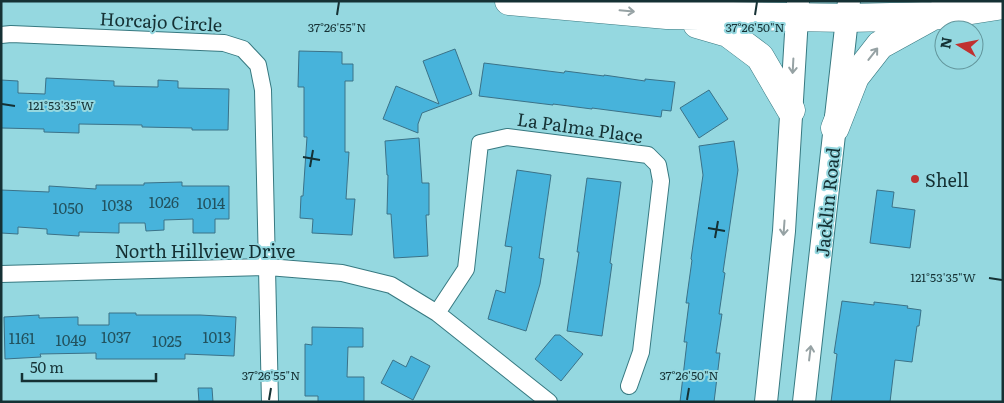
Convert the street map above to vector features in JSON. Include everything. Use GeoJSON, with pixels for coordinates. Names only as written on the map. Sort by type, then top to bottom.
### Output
{"type":"FeatureCollection","features":[{"type":"Feature","properties":{"kind":"highway"},"geometry":{"type":"LineString","coordinates":[[509,1],[667,15],[797,9],[848,10],[933,16],[1003,5]]}},
{"type":"Feature","properties":{"kind":"highway"},"geometry":{"type":"LineString","coordinates":[[667,15],[728,33],[760,57],[791,110]]}},
{"type":"Feature","properties":{"kind":"highway"},"geometry":{"type":"LineString","coordinates":[[835,128],[855,77],[880,45],[933,16]]}},
{"type":"Feature","properties":{"kind":"main road"},"geometry":{"type":"LineString","coordinates":[[766,402],[784,231],[797,9]]}},
{"type":"Feature","properties":{"kind":"main road","name":"Jacklin Road"},"geometry":{"type":"LineString","coordinates":[[804,402],[848,10]]}},
{"type":"Feature","properties":{"kind":"street","name":"Horcajo Circle"},"geometry":{"type":"LineString","coordinates":[[1,35],[224,43],[243,49],[258,65],[263,90],[270,402]]}},
{"type":"Feature","properties":{"kind":"street","name":"La Palma Place"},"geometry":{"type":"LineString","coordinates":[[436,313],[466,269],[480,143],[507,137],[648,155],[658,165],[660,180],[641,352],[629,386]]}},
{"type":"Feature","properties":{"kind":"street","name":"North Hillview Drive"},"geometry":{"type":"LineString","coordinates":[[1,274],[268,266],[342,273],[392,285],[436,313],[546,401]]}},
{"type":"Feature","properties":{"kind":"building"},"geometry":{"type":"Polygon","coordinates":[[[455,49],[472,94],[422,113],[418,124],[418,133],[383,119],[396,86],[439,104],[423,61],[455,49]]]}},
{"type":"Feature","properties":{"kind":"building"},"geometry":{"type":"Polygon","coordinates":[[[299,51],[342,52],[342,64],[353,64],[353,81],[345,81],[345,152],[349,152],[346,199],[355,199],[352,235],[312,233],[313,219],[300,218],[307,137],[304,137],[304,87],[298,87],[299,51]]]}},
{"type":"Feature","properties":{"kind":"building"},"geometry":{"type":"Polygon","coordinates":[[[484,63],[564,73],[565,71],[645,81],[645,79],[675,82],[671,111],[662,110],[661,117],[479,96],[484,63]]]}},
{"type":"Feature","properties":{"kind":"building"},"geometry":{"type":"Polygon","coordinates":[[[46,78],[114,81],[114,86],[158,87],[158,80],[178,81],[178,88],[229,89],[228,130],[192,130],[192,128],[142,127],[142,125],[79,124],[79,133],[44,132],[44,129],[1,128],[1,80],[18,81],[18,93],[45,94],[46,78]]]}},
{"type":"Feature","properties":{"kind":"building"},"geometry":{"type":"Polygon","coordinates":[[[709,90],[728,119],[699,138],[680,108],[709,90]]]}},
{"type":"Feature","properties":{"kind":"building"},"geometry":{"type":"Polygon","coordinates":[[[419,138],[422,183],[429,183],[429,215],[426,215],[428,256],[394,258],[391,214],[387,214],[388,175],[385,141],[419,138]]]}},
{"type":"Feature","properties":{"kind":"building"},"geometry":{"type":"Polygon","coordinates":[[[734,141],[738,170],[723,272],[725,273],[719,314],[722,314],[716,353],[720,353],[714,402],[680,402],[687,342],[684,342],[689,303],[686,303],[703,175],[699,146],[734,141]]]}},
{"type":"Feature","properties":{"kind":"building"},"geometry":{"type":"Polygon","coordinates":[[[517,170],[551,175],[539,258],[544,259],[540,284],[526,331],[488,319],[496,290],[505,293],[512,247],[505,246],[517,170]]]}},
{"type":"Feature","properties":{"kind":"building"},"geometry":{"type":"Polygon","coordinates":[[[587,178],[621,182],[602,336],[567,331],[579,252],[577,252],[587,178]]]}},
{"type":"Feature","properties":{"kind":"building"},"geometry":{"type":"Polygon","coordinates":[[[182,182],[182,186],[229,186],[229,219],[215,219],[215,233],[193,233],[193,219],[164,220],[164,230],[146,231],[145,223],[119,223],[119,233],[79,232],[79,236],[47,234],[47,229],[18,227],[18,234],[1,233],[1,190],[49,192],[49,186],[96,189],[96,185],[144,185],[144,183],[182,182]]]}},
{"type":"Feature","properties":{"kind":"building"},"geometry":{"type":"Polygon","coordinates":[[[877,190],[894,192],[892,207],[915,210],[910,248],[870,243],[877,190]]]}},
{"type":"Feature","properties":{"kind":"building"},"geometry":{"type":"Polygon","coordinates":[[[842,301],[874,305],[874,302],[908,306],[907,308],[921,310],[912,362],[895,360],[890,402],[831,402],[837,354],[834,353],[842,301]]]}},
{"type":"Feature","properties":{"kind":"building"},"geometry":{"type":"Polygon","coordinates":[[[109,313],[236,317],[234,356],[185,354],[185,359],[96,359],[96,353],[40,354],[41,357],[5,359],[4,317],[39,315],[39,318],[78,317],[78,325],[109,325],[109,313]]]}},
{"type":"Feature","properties":{"kind":"building"},"geometry":{"type":"Polygon","coordinates":[[[312,327],[363,328],[363,347],[348,347],[347,377],[364,377],[364,402],[318,402],[318,396],[305,396],[305,344],[312,345],[312,327]]]}},
{"type":"Feature","properties":{"kind":"building"},"geometry":{"type":"Polygon","coordinates":[[[555,335],[560,335],[583,354],[561,381],[535,359],[555,335]]]}},
{"type":"Feature","properties":{"kind":"building"},"geometry":{"type":"Polygon","coordinates":[[[411,356],[430,366],[413,400],[381,383],[393,360],[406,367],[411,356]]]}},
{"type":"Feature","properties":{"kind":"building"},"geometry":{"type":"Polygon","coordinates":[[[198,388],[212,388],[213,402],[199,402],[198,388]]]}},
{"type":"Feature","properties":{"kind":"place","name":"Shell"},"geometry":{"type":"Point","coordinates":[915,179]}}]}
